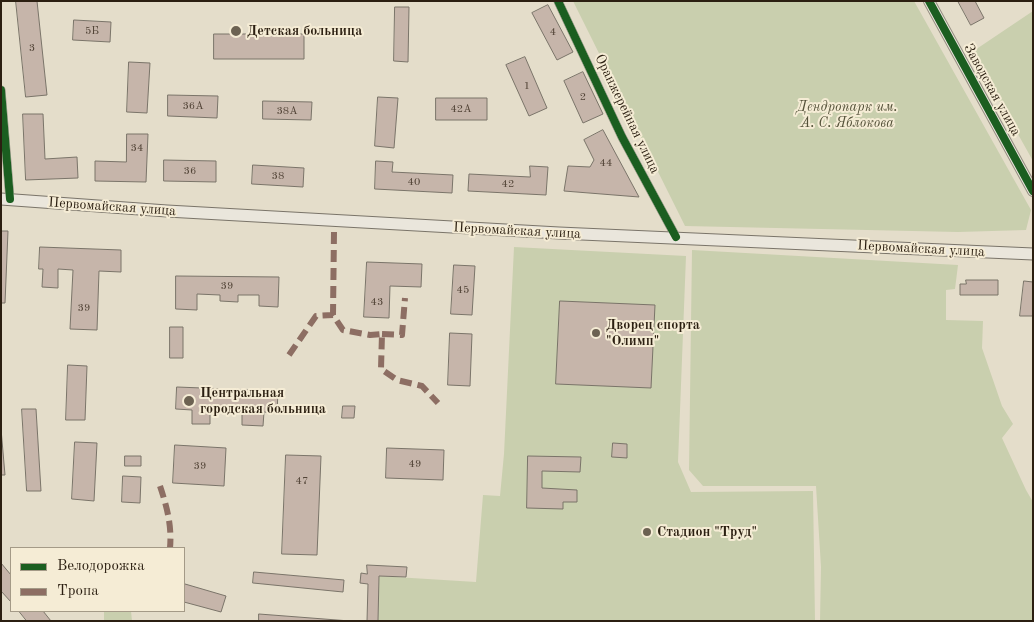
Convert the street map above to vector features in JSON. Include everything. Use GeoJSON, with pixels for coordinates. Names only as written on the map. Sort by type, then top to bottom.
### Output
{"type":"FeatureCollection","features":[{"type":"Feature","properties":{"kind":"main road","name":"Первомайская улица"},"geometry":{"type":"LineString","coordinates":[[6,199],[167,211],[559,233],[1033,254]]}},
{"type":"Feature","properties":{"kind":"street","name":"Оранжерейная улица"},"geometry":{"type":"LineString","coordinates":[[558,1],[622,137],[676,237]]}},
{"type":"Feature","properties":{"kind":"street","name":"Заводская улица"},"geometry":{"type":"LineString","coordinates":[[929,1],[1033,191]]}},
{"type":"Feature","properties":{"kind":"street"},"geometry":{"type":"LineString","coordinates":[[1,90],[6,199]]}},
{"type":"Feature","properties":{"kind":"green space","name":"Дендропарк им. А. С. Яблокова"},"geometry":{"type":"Polygon","coordinates":[[[573,1],[914,1],[1031,210],[1026,230],[958,232],[685,226],[573,1]]]}},
{"type":"Feature","properties":{"kind":"green space"},"geometry":{"type":"Polygon","coordinates":[[[1033,11],[1033,161],[972,52],[1033,11]]]}},
{"type":"Feature","properties":{"kind":"green space"},"geometry":{"type":"Polygon","coordinates":[[[514,247],[686,256],[678,462],[691,492],[813,491],[815,621],[378,621],[379,576],[476,582],[483,495],[500,496],[504,454],[514,247]]]}},
{"type":"Feature","properties":{"kind":"green space"},"geometry":{"type":"Polygon","coordinates":[[[692,250],[958,265],[955,289],[946,290],[946,320],[983,321],[982,348],[1002,406],[1013,424],[1002,438],[1033,502],[1033,621],[820,621],[821,567],[816,486],[703,486],[689,470],[692,250]]]}},
{"type":"Feature","properties":{"kind":"green space"},"geometry":{"type":"Polygon","coordinates":[[[104,612],[131,612],[132,621],[104,621],[104,612]]]}},
{"type":"Feature","properties":{"kind":"building"},"geometry":{"type":"Polygon","coordinates":[[[16,1],[37,1],[47,95],[26,97],[16,1]]]}},
{"type":"Feature","properties":{"kind":"building"},"geometry":{"type":"Polygon","coordinates":[[[958,1],[975,1],[984,18],[971,25],[958,1]]]}},
{"type":"Feature","properties":{"kind":"building"},"geometry":{"type":"Polygon","coordinates":[[[548,5],[573,52],[557,60],[532,13],[548,5]]]}},
{"type":"Feature","properties":{"kind":"building"},"geometry":{"type":"Polygon","coordinates":[[[395,7],[409,7],[408,62],[394,61],[395,7]]]}},
{"type":"Feature","properties":{"kind":"building"},"geometry":{"type":"Polygon","coordinates":[[[74,20],[111,22],[110,42],[73,40],[74,20]]]}},
{"type":"Feature","properties":{"kind":"building"},"geometry":{"type":"Polygon","coordinates":[[[214,34],[304,34],[304,59],[214,59],[214,34]]]}},
{"type":"Feature","properties":{"kind":"building"},"geometry":{"type":"Polygon","coordinates":[[[525,57],[547,108],[529,116],[506,65],[525,57]]]}},
{"type":"Feature","properties":{"kind":"building"},"geometry":{"type":"Polygon","coordinates":[[[129,62],[150,63],[147,113],[127,112],[129,62]]]}},
{"type":"Feature","properties":{"kind":"building"},"geometry":{"type":"Polygon","coordinates":[[[583,72],[603,114],[583,123],[564,81],[583,72]]]}},
{"type":"Feature","properties":{"kind":"building"},"geometry":{"type":"Polygon","coordinates":[[[168,95],[218,96],[217,118],[168,116],[168,95]]]}},
{"type":"Feature","properties":{"kind":"building"},"geometry":{"type":"Polygon","coordinates":[[[378,97],[398,98],[394,148],[375,146],[378,97]]]}},
{"type":"Feature","properties":{"kind":"building"},"geometry":{"type":"Polygon","coordinates":[[[436,98],[487,98],[487,120],[436,120],[436,98]]]}},
{"type":"Feature","properties":{"kind":"building"},"geometry":{"type":"Polygon","coordinates":[[[263,101],[312,102],[311,120],[263,119],[263,101]]]}},
{"type":"Feature","properties":{"kind":"building"},"geometry":{"type":"Polygon","coordinates":[[[23,114],[43,114],[45,159],[77,157],[78,178],[26,180],[23,114]]]}},
{"type":"Feature","properties":{"kind":"building"},"geometry":{"type":"Polygon","coordinates":[[[603,130],[639,197],[564,191],[568,166],[590,167],[594,160],[584,140],[603,130]]]}},
{"type":"Feature","properties":{"kind":"building"},"geometry":{"type":"Polygon","coordinates":[[[127,134],[148,134],[146,182],[95,181],[95,161],[126,162],[127,134]]]}},
{"type":"Feature","properties":{"kind":"building"},"geometry":{"type":"Polygon","coordinates":[[[164,160],[216,161],[216,182],[164,181],[164,160]]]}},
{"type":"Feature","properties":{"kind":"building"},"geometry":{"type":"Polygon","coordinates":[[[376,161],[393,162],[392,172],[453,175],[452,193],[375,189],[376,161]]]}},
{"type":"Feature","properties":{"kind":"building"},"geometry":{"type":"Polygon","coordinates":[[[253,165],[304,168],[303,187],[252,184],[253,165]]]}},
{"type":"Feature","properties":{"kind":"building"},"geometry":{"type":"Polygon","coordinates":[[[530,166],[548,167],[546,195],[468,191],[469,174],[530,177],[530,166]]]}},
{"type":"Feature","properties":{"kind":"building"},"geometry":{"type":"Polygon","coordinates":[[[1,231],[8,231],[5,303],[1,303],[1,231]]]}},
{"type":"Feature","properties":{"kind":"building"},"geometry":{"type":"Polygon","coordinates":[[[40,247],[121,250],[121,272],[99,271],[97,330],[70,329],[73,270],[58,269],[58,288],[42,287],[43,269],[39,269],[40,247]]]}},
{"type":"Feature","properties":{"kind":"building"},"geometry":{"type":"Polygon","coordinates":[[[367,262],[422,264],[421,287],[390,286],[389,318],[364,317],[367,262]]]}},
{"type":"Feature","properties":{"kind":"building"},"geometry":{"type":"Polygon","coordinates":[[[454,265],[475,266],[472,315],[451,314],[454,265]]]}},
{"type":"Feature","properties":{"kind":"building"},"geometry":{"type":"Polygon","coordinates":[[[176,276],[279,277],[278,307],[259,306],[259,295],[238,295],[238,302],[220,301],[220,295],[197,294],[197,310],[176,309],[176,276]]]}},
{"type":"Feature","properties":{"kind":"building"},"geometry":{"type":"Polygon","coordinates":[[[966,280],[998,280],[998,295],[960,295],[960,284],[966,284],[966,280]]]}},
{"type":"Feature","properties":{"kind":"building"},"geometry":{"type":"Polygon","coordinates":[[[1024,281],[1033,282],[1033,316],[1020,316],[1024,281]]]}},
{"type":"Feature","properties":{"kind":"building"},"geometry":{"type":"Polygon","coordinates":[[[560,301],[655,305],[651,388],[556,384],[560,301]]]}},
{"type":"Feature","properties":{"kind":"building"},"geometry":{"type":"Polygon","coordinates":[[[170,327],[183,327],[183,358],[170,358],[170,327]]]}},
{"type":"Feature","properties":{"kind":"building"},"geometry":{"type":"Polygon","coordinates":[[[450,333],[472,334],[470,386],[448,385],[450,333]]]}},
{"type":"Feature","properties":{"kind":"building"},"geometry":{"type":"Polygon","coordinates":[[[68,365],[87,366],[85,420],[66,420],[68,365]]]}},
{"type":"Feature","properties":{"kind":"building"},"geometry":{"type":"Polygon","coordinates":[[[177,387],[278,391],[277,413],[264,412],[263,426],[242,425],[242,412],[210,411],[210,424],[192,424],[192,410],[176,409],[177,387]]]}},
{"type":"Feature","properties":{"kind":"building"},"geometry":{"type":"Polygon","coordinates":[[[343,406],[355,406],[354,418],[342,418],[343,406]]]}},
{"type":"Feature","properties":{"kind":"building"},"geometry":{"type":"Polygon","coordinates":[[[22,409],[36,409],[41,491],[27,491],[22,409]]]}},
{"type":"Feature","properties":{"kind":"building"},"geometry":{"type":"Polygon","coordinates":[[[1,429],[5,475],[1,475],[1,429]]]}},
{"type":"Feature","properties":{"kind":"building"},"geometry":{"type":"Polygon","coordinates":[[[75,442],[97,443],[94,501],[72,499],[75,442]]]}},
{"type":"Feature","properties":{"kind":"building"},"geometry":{"type":"Polygon","coordinates":[[[613,443],[627,444],[627,458],[612,457],[613,443]]]}},
{"type":"Feature","properties":{"kind":"building"},"geometry":{"type":"Polygon","coordinates":[[[175,445],[226,448],[224,486],[173,483],[175,445]]]}},
{"type":"Feature","properties":{"kind":"building"},"geometry":{"type":"Polygon","coordinates":[[[387,448],[444,450],[443,480],[386,478],[387,448]]]}},
{"type":"Feature","properties":{"kind":"building"},"geometry":{"type":"Polygon","coordinates":[[[286,455],[321,456],[317,555],[282,554],[286,455]]]}},
{"type":"Feature","properties":{"kind":"building"},"geometry":{"type":"Polygon","coordinates":[[[125,456],[141,456],[141,466],[125,466],[125,456]]]}},
{"type":"Feature","properties":{"kind":"building"},"geometry":{"type":"Polygon","coordinates":[[[528,456],[581,457],[580,472],[542,471],[542,488],[577,490],[577,502],[563,502],[563,509],[527,508],[528,456]]]}},
{"type":"Feature","properties":{"kind":"building"},"geometry":{"type":"Polygon","coordinates":[[[123,476],[141,477],[140,503],[122,502],[123,476]]]}},
{"type":"Feature","properties":{"kind":"building"},"geometry":{"type":"Polygon","coordinates":[[[1,563],[10,574],[10,601],[1,591],[1,563]]]}},
{"type":"Feature","properties":{"kind":"building"},"geometry":{"type":"Polygon","coordinates":[[[367,565],[407,567],[406,577],[379,576],[378,621],[367,621],[368,584],[360,583],[361,573],[367,574],[367,565]]]}},
{"type":"Feature","properties":{"kind":"building"},"geometry":{"type":"Polygon","coordinates":[[[254,572],[344,580],[343,592],[253,583],[254,572]]]}},
{"type":"Feature","properties":{"kind":"building"},"geometry":{"type":"Polygon","coordinates":[[[185,584],[226,596],[221,612],[185,602],[185,584]]]}},
{"type":"Feature","properties":{"kind":"building"},"geometry":{"type":"Polygon","coordinates":[[[20,612],[44,612],[51,621],[27,621],[20,612]]]}},
{"type":"Feature","properties":{"kind":"building"},"geometry":{"type":"Polygon","coordinates":[[[259,614],[350,621],[259,621],[259,614]]]}},
{"type":"Feature","properties":{"kind":"marked path"},"geometry":{"type":"LineString","coordinates":[[334,232],[333,315],[343,330],[370,335],[382,334],[381,369],[397,380],[422,386],[438,403]]}},
{"type":"Feature","properties":{"kind":"marked path"},"geometry":{"type":"LineString","coordinates":[[382,334],[402,335],[405,298]]}},
{"type":"Feature","properties":{"kind":"marked path"},"geometry":{"type":"LineString","coordinates":[[289,355],[316,316],[333,315]]}},
{"type":"Feature","properties":{"kind":"marked path"},"geometry":{"type":"LineString","coordinates":[[160,486],[168,517],[170,547]]}},
{"type":"Feature","properties":{"kind":"cycle path"},"geometry":{"type":"LineString","coordinates":[[558,1],[622,137],[676,237]]}},
{"type":"Feature","properties":{"kind":"cycle path"},"geometry":{"type":"LineString","coordinates":[[929,1],[1033,191]]}},
{"type":"Feature","properties":{"kind":"cycle path"},"geometry":{"type":"LineString","coordinates":[[1,90],[10,199]]}},
{"type":"Feature","properties":{"kind":"place","name":"Детская больница"},"geometry":{"type":"Point","coordinates":[236,31]}},
{"type":"Feature","properties":{"kind":"place","name":"Дворец спорта \"Олимп\""},"geometry":{"type":"Point","coordinates":[596,333]}},
{"type":"Feature","properties":{"kind":"place","name":"Центральная городская больница"},"geometry":{"type":"Point","coordinates":[189,401]}},
{"type":"Feature","properties":{"kind":"place","name":"Стадион \"Труд\""},"geometry":{"type":"Point","coordinates":[647,532]}}]}
